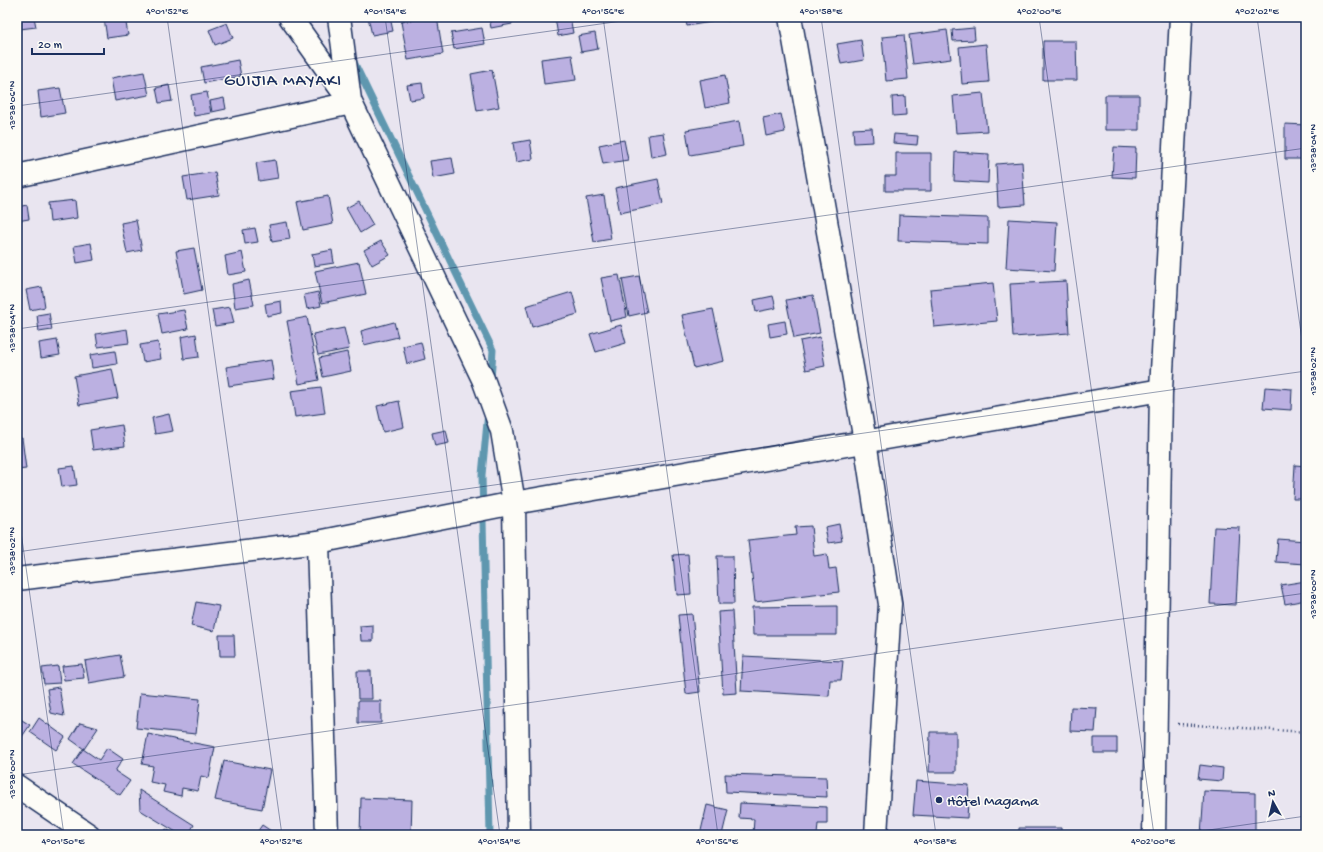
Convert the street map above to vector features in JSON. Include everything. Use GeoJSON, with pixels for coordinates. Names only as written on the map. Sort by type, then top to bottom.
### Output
{"type":"FeatureCollection","features":[{"type":"Feature","properties":{"kind":"street"},"geometry":{"type":"LineString","coordinates":[[290,17],[351,103],[483,379],[502,431],[514,503],[519,835]]}},
{"type":"Feature","properties":{"kind":"street"},"geometry":{"type":"LineString","coordinates":[[339,17],[351,103]]}},
{"type":"Feature","properties":{"kind":"street"},"geometry":{"type":"LineString","coordinates":[[790,17],[865,441],[890,604],[876,835]]}},
{"type":"Feature","properties":{"kind":"street"},"geometry":{"type":"LineString","coordinates":[[1154,835],[1161,390],[1181,17]]}},
{"type":"Feature","properties":{"kind":"street"},"geometry":{"type":"LineString","coordinates":[[17,176],[351,103]]}},
{"type":"Feature","properties":{"kind":"street"},"geometry":{"type":"LineString","coordinates":[[17,579],[318,542],[514,503],[1161,390]]}},
{"type":"Feature","properties":{"kind":"street"},"geometry":{"type":"LineString","coordinates":[[318,542],[327,835]]}},
{"type":"Feature","properties":{"kind":"street"},"geometry":{"type":"LineString","coordinates":[[17,786],[82,834]]}},
{"type":"Feature","properties":{"kind":"path"},"geometry":{"type":"LineString","coordinates":[[1156,722],[1306,732]]}},
{"type":"Feature","properties":{"kind":"building"},"geometry":{"type":"Polygon","coordinates":[[[34,17],[36,27],[20,29],[19,19],[34,17]]]}},
{"type":"Feature","properties":{"kind":"building"},"geometry":{"type":"Polygon","coordinates":[[[125,17],[128,35],[107,38],[104,18],[125,17]]]}},
{"type":"Feature","properties":{"kind":"building"},"geometry":{"type":"Polygon","coordinates":[[[368,17],[390,17],[393,31],[372,35],[368,17]]]}},
{"type":"Feature","properties":{"kind":"building"},"geometry":{"type":"Polygon","coordinates":[[[437,17],[443,54],[408,60],[401,22],[437,17]]]}},
{"type":"Feature","properties":{"kind":"building"},"geometry":{"type":"Polygon","coordinates":[[[489,17],[511,17],[512,24],[491,28],[489,17]]]}},
{"type":"Feature","properties":{"kind":"building"},"geometry":{"type":"Polygon","coordinates":[[[555,17],[570,17],[573,33],[558,36],[555,17]]]}},
{"type":"Feature","properties":{"kind":"building"},"geometry":{"type":"Polygon","coordinates":[[[685,17],[710,17],[711,22],[687,26],[685,17]]]}},
{"type":"Feature","properties":{"kind":"building"},"geometry":{"type":"Polygon","coordinates":[[[727,17],[738,17],[738,19],[727,21],[727,17]]]}},
{"type":"Feature","properties":{"kind":"building"},"geometry":{"type":"Polygon","coordinates":[[[227,23],[233,38],[215,45],[209,30],[227,23]]]}},
{"type":"Feature","properties":{"kind":"building"},"geometry":{"type":"Polygon","coordinates":[[[482,28],[485,44],[454,49],[451,33],[482,28]]]}},
{"type":"Feature","properties":{"kind":"building"},"geometry":{"type":"Polygon","coordinates":[[[974,28],[975,40],[953,41],[952,30],[974,28]]]}},
{"type":"Feature","properties":{"kind":"building"},"geometry":{"type":"Polygon","coordinates":[[[947,30],[951,59],[913,64],[909,35],[947,30]]]}},
{"type":"Feature","properties":{"kind":"building"},"geometry":{"type":"Polygon","coordinates":[[[595,33],[598,49],[581,52],[578,36],[595,33]]]}},
{"type":"Feature","properties":{"kind":"building"},"geometry":{"type":"Polygon","coordinates":[[[904,35],[908,79],[886,81],[882,37],[904,35]]]}},
{"type":"Feature","properties":{"kind":"building"},"geometry":{"type":"Polygon","coordinates":[[[861,40],[864,60],[841,64],[837,44],[861,40]]]}},
{"type":"Feature","properties":{"kind":"building"},"geometry":{"type":"Polygon","coordinates":[[[1043,41],[1076,41],[1077,80],[1043,80],[1043,41]]]}},
{"type":"Feature","properties":{"kind":"building"},"geometry":{"type":"Polygon","coordinates":[[[986,44],[989,82],[962,84],[959,47],[986,44]]]}},
{"type":"Feature","properties":{"kind":"building"},"geometry":{"type":"Polygon","coordinates":[[[572,55],[576,80],[544,84],[541,59],[572,55]]]}},
{"type":"Feature","properties":{"kind":"building"},"geometry":{"type":"Polygon","coordinates":[[[238,60],[241,76],[204,83],[201,67],[238,60]]]}},
{"type":"Feature","properties":{"kind":"building"},"geometry":{"type":"Polygon","coordinates":[[[492,70],[499,107],[477,111],[471,74],[492,70]]]}},
{"type":"Feature","properties":{"kind":"building"},"geometry":{"type":"Polygon","coordinates":[[[144,72],[149,95],[115,101],[111,78],[144,72]]]}},
{"type":"Feature","properties":{"kind":"building"},"geometry":{"type":"Polygon","coordinates":[[[725,75],[730,103],[705,108],[700,80],[725,75]]]}},
{"type":"Feature","properties":{"kind":"building"},"geometry":{"type":"Polygon","coordinates":[[[422,83],[424,98],[410,100],[407,85],[422,83]]]}},
{"type":"Feature","properties":{"kind":"building"},"geometry":{"type":"Polygon","coordinates":[[[169,85],[172,101],[159,103],[156,88],[169,85]]]}},
{"type":"Feature","properties":{"kind":"building"},"geometry":{"type":"Polygon","coordinates":[[[60,88],[65,113],[41,117],[38,91],[60,88]]]}},
{"type":"Feature","properties":{"kind":"building"},"geometry":{"type":"Polygon","coordinates":[[[207,92],[211,113],[194,116],[191,95],[207,92]]]}},
{"type":"Feature","properties":{"kind":"building"},"geometry":{"type":"Polygon","coordinates":[[[983,93],[987,131],[956,133],[953,96],[983,93]]]}},
{"type":"Feature","properties":{"kind":"building"},"geometry":{"type":"Polygon","coordinates":[[[1105,95],[1139,95],[1139,130],[1105,130],[1105,95]]]}},
{"type":"Feature","properties":{"kind":"building"},"geometry":{"type":"Polygon","coordinates":[[[905,96],[906,115],[893,116],[892,97],[905,96]]]}},
{"type":"Feature","properties":{"kind":"building"},"geometry":{"type":"Polygon","coordinates":[[[224,98],[226,109],[212,112],[210,101],[224,98]]]}},
{"type":"Feature","properties":{"kind":"building"},"geometry":{"type":"Polygon","coordinates":[[[781,114],[785,132],[766,136],[763,118],[781,114]]]}},
{"type":"Feature","properties":{"kind":"building"},"geometry":{"type":"Polygon","coordinates":[[[739,121],[743,146],[690,155],[686,130],[739,121]]]}},
{"type":"Feature","properties":{"kind":"building"},"geometry":{"type":"Polygon","coordinates":[[[1285,124],[1306,125],[1306,159],[1285,159],[1285,124]]]}},
{"type":"Feature","properties":{"kind":"building"},"geometry":{"type":"Polygon","coordinates":[[[872,128],[873,142],[854,143],[853,129],[872,128]]]}},
{"type":"Feature","properties":{"kind":"building"},"geometry":{"type":"Polygon","coordinates":[[[663,133],[667,154],[651,157],[648,135],[663,133]]]}},
{"type":"Feature","properties":{"kind":"building"},"geometry":{"type":"Polygon","coordinates":[[[894,134],[918,136],[917,145],[893,143],[894,134]]]}},
{"type":"Feature","properties":{"kind":"building"},"geometry":{"type":"Polygon","coordinates":[[[530,140],[533,159],[516,162],[513,143],[530,140]]]}},
{"type":"Feature","properties":{"kind":"building"},"geometry":{"type":"Polygon","coordinates":[[[624,140],[628,160],[603,164],[599,145],[624,140]]]}},
{"type":"Feature","properties":{"kind":"building"},"geometry":{"type":"Polygon","coordinates":[[[1114,147],[1136,148],[1135,178],[1112,177],[1114,147]]]}},
{"type":"Feature","properties":{"kind":"building"},"geometry":{"type":"Polygon","coordinates":[[[955,152],[989,154],[988,183],[954,181],[955,152]]]}},
{"type":"Feature","properties":{"kind":"building"},"geometry":{"type":"Polygon","coordinates":[[[896,153],[931,153],[931,191],[885,191],[885,176],[896,176],[896,153]]]}},
{"type":"Feature","properties":{"kind":"building"},"geometry":{"type":"Polygon","coordinates":[[[452,158],[455,174],[433,178],[430,161],[452,158]]]}},
{"type":"Feature","properties":{"kind":"building"},"geometry":{"type":"Polygon","coordinates":[[[275,160],[278,178],[259,181],[256,163],[275,160]]]}},
{"type":"Feature","properties":{"kind":"building"},"geometry":{"type":"Polygon","coordinates":[[[1022,162],[1025,205],[998,207],[996,164],[1022,162]]]}},
{"type":"Feature","properties":{"kind":"building"},"geometry":{"type":"Polygon","coordinates":[[[215,172],[219,195],[187,200],[183,177],[215,172]]]}},
{"type":"Feature","properties":{"kind":"building"},"geometry":{"type":"Polygon","coordinates":[[[658,179],[663,204],[620,213],[615,188],[658,179]]]}},
{"type":"Feature","properties":{"kind":"building"},"geometry":{"type":"Polygon","coordinates":[[[604,195],[611,239],[594,242],[586,198],[604,195]]]}},
{"type":"Feature","properties":{"kind":"building"},"geometry":{"type":"Polygon","coordinates":[[[328,196],[333,224],[303,230],[297,202],[328,196]]]}},
{"type":"Feature","properties":{"kind":"building"},"geometry":{"type":"Polygon","coordinates":[[[75,200],[77,218],[50,222],[48,203],[75,200]]]}},
{"type":"Feature","properties":{"kind":"building"},"geometry":{"type":"Polygon","coordinates":[[[359,201],[373,225],[360,233],[346,208],[359,201]]]}},
{"type":"Feature","properties":{"kind":"building"},"geometry":{"type":"Polygon","coordinates":[[[27,205],[29,219],[17,221],[17,207],[27,205]]]}},
{"type":"Feature","properties":{"kind":"building"},"geometry":{"type":"Polygon","coordinates":[[[899,215],[988,218],[988,244],[898,241],[899,215]]]}},
{"type":"Feature","properties":{"kind":"building"},"geometry":{"type":"Polygon","coordinates":[[[1009,219],[1057,222],[1054,271],[1006,268],[1009,219]]]}},
{"type":"Feature","properties":{"kind":"building"},"geometry":{"type":"Polygon","coordinates":[[[136,220],[142,250],[127,253],[121,223],[136,220]]]}},
{"type":"Feature","properties":{"kind":"building"},"geometry":{"type":"Polygon","coordinates":[[[287,222],[290,239],[272,242],[269,225],[287,222]]]}},
{"type":"Feature","properties":{"kind":"building"},"geometry":{"type":"Polygon","coordinates":[[[255,228],[258,242],[245,244],[243,230],[255,228]]]}},
{"type":"Feature","properties":{"kind":"building"},"geometry":{"type":"Polygon","coordinates":[[[381,241],[390,255],[372,265],[364,250],[381,241]]]}},
{"type":"Feature","properties":{"kind":"building"},"geometry":{"type":"Polygon","coordinates":[[[91,243],[94,260],[77,263],[74,246],[91,243]]]}},
{"type":"Feature","properties":{"kind":"building"},"geometry":{"type":"Polygon","coordinates":[[[194,248],[202,290],[184,294],[176,251],[194,248]]]}},
{"type":"Feature","properties":{"kind":"building"},"geometry":{"type":"Polygon","coordinates":[[[332,250],[334,263],[314,266],[312,254],[332,250]]]}},
{"type":"Feature","properties":{"kind":"building"},"geometry":{"type":"Polygon","coordinates":[[[242,252],[246,272],[228,275],[225,256],[242,252]]]}},
{"type":"Feature","properties":{"kind":"building"},"geometry":{"type":"Polygon","coordinates":[[[359,262],[366,294],[322,303],[315,271],[359,262]]]}},
{"type":"Feature","properties":{"kind":"building"},"geometry":{"type":"Polygon","coordinates":[[[619,275],[627,317],[610,321],[601,278],[619,275]]]}},
{"type":"Feature","properties":{"kind":"building"},"geometry":{"type":"Polygon","coordinates":[[[639,276],[647,312],[629,316],[622,279],[639,276]]]}},
{"type":"Feature","properties":{"kind":"building"},"geometry":{"type":"Polygon","coordinates":[[[249,280],[254,305],[235,308],[232,284],[249,280]]]}},
{"type":"Feature","properties":{"kind":"building"},"geometry":{"type":"Polygon","coordinates":[[[1066,281],[1069,333],[1013,337],[1010,284],[1066,281]]]}},
{"type":"Feature","properties":{"kind":"building"},"geometry":{"type":"Polygon","coordinates":[[[993,283],[997,321],[934,327],[930,289],[993,283]]]}},
{"type":"Feature","properties":{"kind":"building"},"geometry":{"type":"Polygon","coordinates":[[[42,287],[45,307],[30,310],[26,290],[42,287]]]}},
{"type":"Feature","properties":{"kind":"building"},"geometry":{"type":"Polygon","coordinates":[[[318,292],[321,306],[307,309],[304,295],[318,292]]]}},
{"type":"Feature","properties":{"kind":"building"},"geometry":{"type":"Polygon","coordinates":[[[572,292],[578,314],[532,327],[526,306],[572,292]]]}},
{"type":"Feature","properties":{"kind":"building"},"geometry":{"type":"Polygon","coordinates":[[[813,295],[820,333],[794,338],[786,300],[813,295]]]}},
{"type":"Feature","properties":{"kind":"building"},"geometry":{"type":"Polygon","coordinates":[[[773,296],[776,308],[756,312],[754,300],[773,296]]]}},
{"type":"Feature","properties":{"kind":"building"},"geometry":{"type":"Polygon","coordinates":[[[281,301],[282,313],[267,316],[265,304],[281,301]]]}},
{"type":"Feature","properties":{"kind":"building"},"geometry":{"type":"Polygon","coordinates":[[[230,307],[234,323],[215,326],[212,310],[230,307]]]}},
{"type":"Feature","properties":{"kind":"building"},"geometry":{"type":"Polygon","coordinates":[[[713,309],[724,361],[694,368],[682,315],[713,309]]]}},
{"type":"Feature","properties":{"kind":"building"},"geometry":{"type":"Polygon","coordinates":[[[184,310],[188,329],[162,334],[158,314],[184,310]]]}},
{"type":"Feature","properties":{"kind":"building"},"geometry":{"type":"Polygon","coordinates":[[[49,313],[52,330],[39,332],[37,315],[49,313]]]}},
{"type":"Feature","properties":{"kind":"building"},"geometry":{"type":"Polygon","coordinates":[[[307,317],[319,380],[299,384],[287,321],[307,317]]]}},
{"type":"Feature","properties":{"kind":"building"},"geometry":{"type":"Polygon","coordinates":[[[785,321],[787,334],[770,337],[768,324],[785,321]]]}},
{"type":"Feature","properties":{"kind":"building"},"geometry":{"type":"Polygon","coordinates":[[[394,322],[398,337],[364,345],[361,331],[394,322]]]}},
{"type":"Feature","properties":{"kind":"building"},"geometry":{"type":"Polygon","coordinates":[[[621,325],[626,343],[596,352],[590,334],[621,325]]]}},
{"type":"Feature","properties":{"kind":"building"},"geometry":{"type":"Polygon","coordinates":[[[344,328],[349,349],[318,355],[313,334],[344,328]]]}},
{"type":"Feature","properties":{"kind":"building"},"geometry":{"type":"Polygon","coordinates":[[[127,329],[129,343],[98,347],[96,334],[127,329]]]}},
{"type":"Feature","properties":{"kind":"building"},"geometry":{"type":"Polygon","coordinates":[[[196,334],[199,357],[184,359],[181,337],[196,334]]]}},
{"type":"Feature","properties":{"kind":"building"},"geometry":{"type":"Polygon","coordinates":[[[820,337],[825,366],[806,370],[800,341],[820,337]]]}},
{"type":"Feature","properties":{"kind":"building"},"geometry":{"type":"Polygon","coordinates":[[[57,340],[60,355],[41,358],[39,343],[57,340]]]}},
{"type":"Feature","properties":{"kind":"building"},"geometry":{"type":"Polygon","coordinates":[[[158,342],[161,359],[143,362],[140,345],[158,342]]]}},
{"type":"Feature","properties":{"kind":"building"},"geometry":{"type":"Polygon","coordinates":[[[421,342],[425,359],[407,364],[403,346],[421,342]]]}},
{"type":"Feature","properties":{"kind":"building"},"geometry":{"type":"Polygon","coordinates":[[[115,351],[117,364],[92,368],[90,355],[115,351]]]}},
{"type":"Feature","properties":{"kind":"building"},"geometry":{"type":"Polygon","coordinates":[[[347,352],[351,371],[323,377],[319,358],[347,352]]]}},
{"type":"Feature","properties":{"kind":"building"},"geometry":{"type":"Polygon","coordinates":[[[271,360],[274,379],[229,386],[226,367],[271,360]]]}},
{"type":"Feature","properties":{"kind":"building"},"geometry":{"type":"Polygon","coordinates":[[[112,369],[118,398],[79,405],[74,376],[112,369]]]}},
{"type":"Feature","properties":{"kind":"building"},"geometry":{"type":"Polygon","coordinates":[[[321,387],[325,413],[295,417],[291,391],[321,387]]]}},
{"type":"Feature","properties":{"kind":"building"},"geometry":{"type":"Polygon","coordinates":[[[1265,387],[1292,389],[1291,410],[1263,408],[1265,387]]]}},
{"type":"Feature","properties":{"kind":"building"},"geometry":{"type":"Polygon","coordinates":[[[399,401],[404,427],[383,432],[377,406],[399,401]]]}},
{"type":"Feature","properties":{"kind":"building"},"geometry":{"type":"Polygon","coordinates":[[[169,414],[173,431],[155,434],[152,418],[169,414]]]}},
{"type":"Feature","properties":{"kind":"building"},"geometry":{"type":"Polygon","coordinates":[[[122,425],[125,446],[93,450],[90,430],[122,425]]]}},
{"type":"Feature","properties":{"kind":"building"},"geometry":{"type":"Polygon","coordinates":[[[446,430],[449,443],[435,446],[432,433],[446,430]]]}},
{"type":"Feature","properties":{"kind":"building"},"geometry":{"type":"Polygon","coordinates":[[[22,438],[26,469],[17,470],[17,439],[22,438]]]}},
{"type":"Feature","properties":{"kind":"building"},"geometry":{"type":"Polygon","coordinates":[[[1295,465],[1306,466],[1306,499],[1293,499],[1295,465]]]}},
{"type":"Feature","properties":{"kind":"building"},"geometry":{"type":"Polygon","coordinates":[[[74,466],[77,485],[62,487],[59,468],[74,466]]]}},
{"type":"Feature","properties":{"kind":"building"},"geometry":{"type":"Polygon","coordinates":[[[839,524],[842,541],[828,543],[825,527],[839,524]]]}},
{"type":"Feature","properties":{"kind":"building"},"geometry":{"type":"Polygon","coordinates":[[[811,526],[814,556],[827,554],[829,569],[836,568],[839,592],[755,602],[748,540],[796,535],[795,527],[811,526]]]}},
{"type":"Feature","properties":{"kind":"building"},"geometry":{"type":"Polygon","coordinates":[[[1214,527],[1240,528],[1236,605],[1210,604],[1214,527]]]}},
{"type":"Feature","properties":{"kind":"building"},"geometry":{"type":"Polygon","coordinates":[[[1278,539],[1306,541],[1306,564],[1276,562],[1278,539]]]}},
{"type":"Feature","properties":{"kind":"building"},"geometry":{"type":"Polygon","coordinates":[[[688,554],[691,594],[677,595],[673,555],[688,554]]]}},
{"type":"Feature","properties":{"kind":"building"},"geometry":{"type":"Polygon","coordinates":[[[717,556],[733,556],[734,604],[719,604],[717,556]]]}},
{"type":"Feature","properties":{"kind":"building"},"geometry":{"type":"Polygon","coordinates":[[[1306,581],[1306,600],[1285,604],[1281,585],[1306,581]]]}},
{"type":"Feature","properties":{"kind":"building"},"geometry":{"type":"Polygon","coordinates":[[[196,602],[219,606],[214,631],[191,626],[196,602]]]}},
{"type":"Feature","properties":{"kind":"building"},"geometry":{"type":"Polygon","coordinates":[[[837,606],[837,635],[753,635],[752,607],[837,606]]]}},
{"type":"Feature","properties":{"kind":"building"},"geometry":{"type":"Polygon","coordinates":[[[732,611],[737,693],[723,694],[718,612],[732,611]]]}},
{"type":"Feature","properties":{"kind":"building"},"geometry":{"type":"Polygon","coordinates":[[[692,614],[700,692],[686,694],[678,615],[692,614]]]}},
{"type":"Feature","properties":{"kind":"building"},"geometry":{"type":"Polygon","coordinates":[[[373,625],[373,641],[361,641],[360,626],[373,625]]]}},
{"type":"Feature","properties":{"kind":"building"},"geometry":{"type":"Polygon","coordinates":[[[219,635],[234,635],[235,656],[220,656],[219,635]]]}},
{"type":"Feature","properties":{"kind":"building"},"geometry":{"type":"Polygon","coordinates":[[[120,655],[124,677],[89,683],[85,661],[120,655]]]}},
{"type":"Feature","properties":{"kind":"building"},"geometry":{"type":"Polygon","coordinates":[[[743,656],[843,661],[841,680],[830,680],[829,696],[741,691],[743,656]]]}},
{"type":"Feature","properties":{"kind":"building"},"geometry":{"type":"Polygon","coordinates":[[[82,664],[84,678],[64,680],[62,666],[82,664]]]}},
{"type":"Feature","properties":{"kind":"building"},"geometry":{"type":"Polygon","coordinates":[[[58,666],[60,683],[44,684],[42,668],[58,666]]]}},
{"type":"Feature","properties":{"kind":"building"},"geometry":{"type":"Polygon","coordinates":[[[357,671],[371,671],[372,699],[358,699],[357,671]]]}},
{"type":"Feature","properties":{"kind":"building"},"geometry":{"type":"Polygon","coordinates":[[[59,687],[64,716],[51,713],[47,689],[59,687]]]}},
{"type":"Feature","properties":{"kind":"building"},"geometry":{"type":"Polygon","coordinates":[[[140,693],[200,699],[196,734],[136,728],[140,693]]]}},
{"type":"Feature","properties":{"kind":"building"},"geometry":{"type":"Polygon","coordinates":[[[358,701],[381,701],[381,723],[358,723],[358,701]]]}},
{"type":"Feature","properties":{"kind":"building"},"geometry":{"type":"Polygon","coordinates":[[[1071,707],[1097,708],[1095,732],[1070,731],[1071,707]]]}},
{"type":"Feature","properties":{"kind":"building"},"geometry":{"type":"Polygon","coordinates":[[[17,717],[30,725],[21,738],[17,735],[17,717]]]}},
{"type":"Feature","properties":{"kind":"building"},"geometry":{"type":"Polygon","coordinates":[[[39,718],[65,737],[56,750],[30,732],[39,718]]]}},
{"type":"Feature","properties":{"kind":"building"},"geometry":{"type":"Polygon","coordinates":[[[80,723],[98,728],[84,749],[70,739],[80,723]]]}},
{"type":"Feature","properties":{"kind":"building"},"geometry":{"type":"Polygon","coordinates":[[[930,732],[956,732],[956,772],[929,772],[930,732]]]}},
{"type":"Feature","properties":{"kind":"building"},"geometry":{"type":"Polygon","coordinates":[[[148,734],[215,747],[209,778],[201,776],[198,791],[182,788],[181,796],[163,792],[165,785],[150,782],[153,766],[142,764],[148,734]]]}},
{"type":"Feature","properties":{"kind":"building"},"geometry":{"type":"Polygon","coordinates":[[[1094,738],[1117,738],[1117,753],[1094,753],[1094,738]]]}},
{"type":"Feature","properties":{"kind":"building"},"geometry":{"type":"Polygon","coordinates":[[[107,748],[123,759],[115,771],[130,781],[120,795],[73,764],[83,749],[99,760],[107,748]]]}},
{"type":"Feature","properties":{"kind":"building"},"geometry":{"type":"Polygon","coordinates":[[[224,761],[270,770],[262,809],[215,800],[224,761]]]}},
{"type":"Feature","properties":{"kind":"building"},"geometry":{"type":"Polygon","coordinates":[[[1200,765],[1223,768],[1222,781],[1198,779],[1200,765]]]}},
{"type":"Feature","properties":{"kind":"building"},"geometry":{"type":"Polygon","coordinates":[[[725,774],[826,777],[827,797],[726,792],[725,774]]]}},
{"type":"Feature","properties":{"kind":"building"},"geometry":{"type":"Polygon","coordinates":[[[916,781],[969,785],[967,818],[913,815],[916,781]]]}},
{"type":"Feature","properties":{"kind":"building"},"geometry":{"type":"Polygon","coordinates":[[[139,790],[194,825],[188,835],[181,835],[140,810],[139,790]]]}},
{"type":"Feature","properties":{"kind":"building"},"geometry":{"type":"Polygon","coordinates":[[[1204,791],[1255,793],[1255,835],[1201,835],[1204,791]]]}},
{"type":"Feature","properties":{"kind":"building"},"geometry":{"type":"Polygon","coordinates":[[[361,798],[412,800],[411,835],[360,835],[361,798]]]}},
{"type":"Feature","properties":{"kind":"building"},"geometry":{"type":"Polygon","coordinates":[[[740,803],[827,807],[827,824],[818,824],[817,835],[753,834],[754,819],[739,818],[740,803]]]}},
{"type":"Feature","properties":{"kind":"building"},"geometry":{"type":"Polygon","coordinates":[[[707,805],[728,810],[722,835],[700,835],[707,805]]]}},
{"type":"Feature","properties":{"kind":"building"},"geometry":{"type":"Polygon","coordinates":[[[262,825],[277,835],[255,835],[262,825]]]}},
{"type":"Feature","properties":{"kind":"building"},"geometry":{"type":"Polygon","coordinates":[[[1019,828],[1061,828],[1061,835],[1019,835],[1019,828]]]}},
{"type":"Feature","properties":{"kind":"building"},"geometry":{"type":"Polygon","coordinates":[[[166,829],[176,835],[162,835],[166,829]]]}},
{"type":"Feature","properties":{"kind":"waterway"},"geometry":{"type":"LineString","coordinates":[[354,62],[493,350],[491,380]]}},
{"type":"Feature","properties":{"kind":"waterway"},"geometry":{"type":"LineString","coordinates":[[488,412],[482,475],[490,835]]}},
{"type":"Feature","properties":{"kind":"place","name":"Hôtel Magama"},"geometry":{"type":"Point","coordinates":[939,800]}},
{"type":"Feature","properties":{"kind":"district","name":"GUIJIA MAYAKI"},"geometry":{"type":"Point","coordinates":[283,79]}}]}
